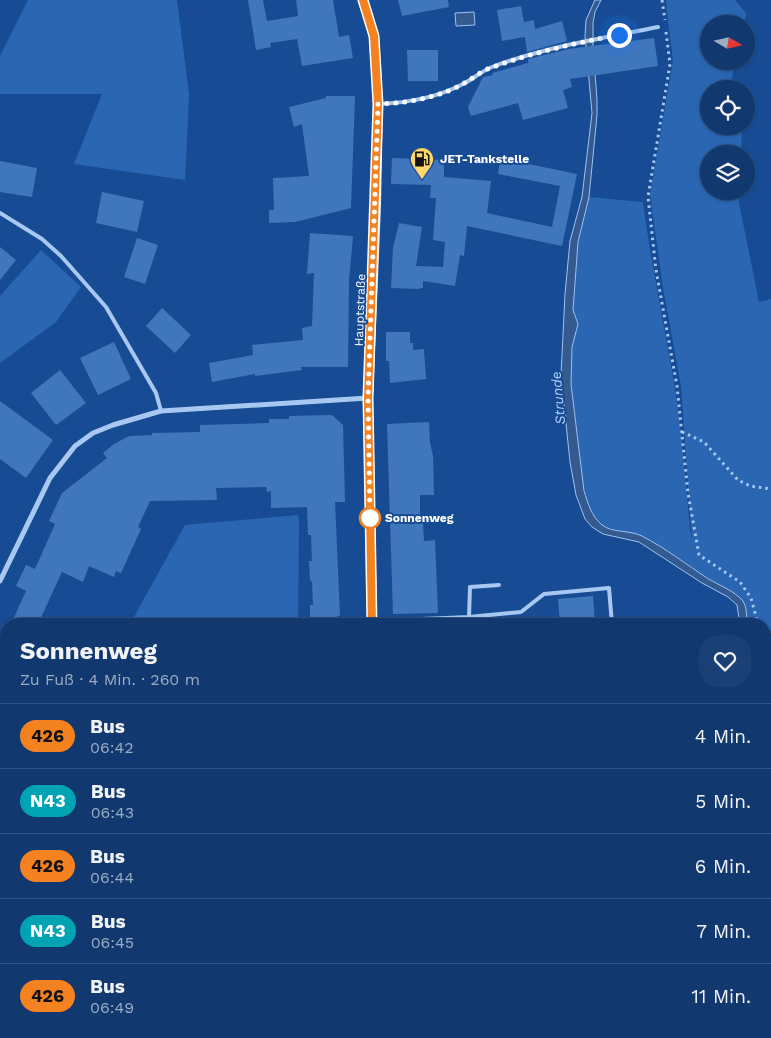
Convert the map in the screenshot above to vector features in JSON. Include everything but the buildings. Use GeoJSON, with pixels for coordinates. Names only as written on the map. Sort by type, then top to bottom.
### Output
{"type":"FeatureCollection","features":[{"type":"Feature","properties":{"kind":"main road","name":"Hauptstraße"},"geometry":{"type":"LineString","coordinates":[[362,0],[374,36],[378,104],[368,398],[372,618]]}},
{"type":"Feature","properties":{"kind":"street"},"geometry":{"type":"LineString","coordinates":[[0,581],[50,478],[75,446],[93,433],[161,411],[368,398]]}},
{"type":"Feature","properties":{"kind":"lane"},"geometry":{"type":"LineString","coordinates":[[378,104],[418,101],[461,85],[490,67],[561,46],[658,27]]}},
{"type":"Feature","properties":{"kind":"lane"},"geometry":{"type":"LineString","coordinates":[[0,213],[42,238],[106,307],[156,393],[161,411]]}},
{"type":"Feature","properties":{"kind":"lane"},"geometry":{"type":"LineString","coordinates":[[470,617],[470,587],[499,585]]}},
{"type":"Feature","properties":{"kind":"lane"},"geometry":{"type":"LineString","coordinates":[[454,618],[521,612],[544,594],[609,588],[612,618]]}},
{"type":"Feature","properties":{"kind":"path"},"geometry":{"type":"LineString","coordinates":[[662,0],[670,64],[648,197],[656,270],[677,386],[688,493],[699,555],[740,582],[751,598],[756,618]]}},
{"type":"Feature","properties":{"kind":"path"},"geometry":{"type":"LineString","coordinates":[[682,432],[704,442],[738,480],[750,486],[771,489]]}},
{"type":"Feature","properties":{"kind":"shaded area"},"geometry":{"type":"Polygon","coordinates":[[[28,0],[177,0],[189,95],[185,180],[74,164],[102,94],[0,94],[0,56],[28,0]]]}},
{"type":"Feature","properties":{"kind":"shaded area"},"geometry":{"type":"Polygon","coordinates":[[[595,0],[601,0],[595,12],[593,23],[597,115],[589,197],[578,242],[573,310],[578,324],[572,347],[571,384],[584,491],[593,513],[602,525],[606,528],[642,536],[707,578],[731,591],[743,601],[747,618],[739,618],[737,605],[728,597],[702,583],[639,542],[603,534],[592,527],[585,519],[576,495],[570,462],[561,375],[570,241],[582,197],[592,113],[585,36],[586,20],[595,0]]]}},
{"type":"Feature","properties":{"kind":"shaded area"},"geometry":{"type":"Polygon","coordinates":[[[666,0],[735,0],[746,13],[746,15],[700,15],[700,70],[733,70],[732,80],[700,80],[700,135],[742,135],[741,145],[700,145],[700,200],[739,200],[759,302],[771,299],[771,618],[747,618],[743,602],[688,564],[640,535],[604,527],[595,518],[584,491],[571,384],[572,347],[578,324],[573,310],[578,242],[589,197],[643,202],[675,389],[692,540],[681,386],[663,288],[650,195],[673,60],[666,0]]]}},
{"type":"Feature","properties":{"kind":"shaded area"},"geometry":{"type":"Polygon","coordinates":[[[474,12],[475,25],[456,26],[455,13],[474,12]]]}},
{"type":"Feature","properties":{"kind":"shaded area"},"geometry":{"type":"Polygon","coordinates":[[[41,250],[81,287],[56,322],[0,363],[0,296],[41,250]]]}},
{"type":"Feature","properties":{"kind":"shaded area"},"geometry":{"type":"Polygon","coordinates":[[[298,515],[298,618],[133,618],[185,525],[298,515]]]}},
{"type":"Feature","properties":{"kind":"bus line","name":"426"},"geometry":{"type":"LineString","coordinates":[[363,0],[374,36],[378,104],[368,398],[372,618]]}},
{"type":"Feature","properties":{"kind":"place","name":"JET-Tankstelle"},"geometry":{"type":"Point","coordinates":[422,180]}},
{"type":"Feature","properties":{"kind":"place","name":"Sonnenweg"},"geometry":{"type":"Point","coordinates":[370,518]}},
{"type":"Feature","properties":{"kind":"route"},"geometry":{"type":"LineString","coordinates":[[370,518],[368,398],[378,104],[418,101],[461,85],[490,67],[561,46],[619,35]]}},
{"type":"Feature","properties":{"kind":"water label","name":"Strunde"},"geometry":{"type":"Point","coordinates":[558,398]}}]}
